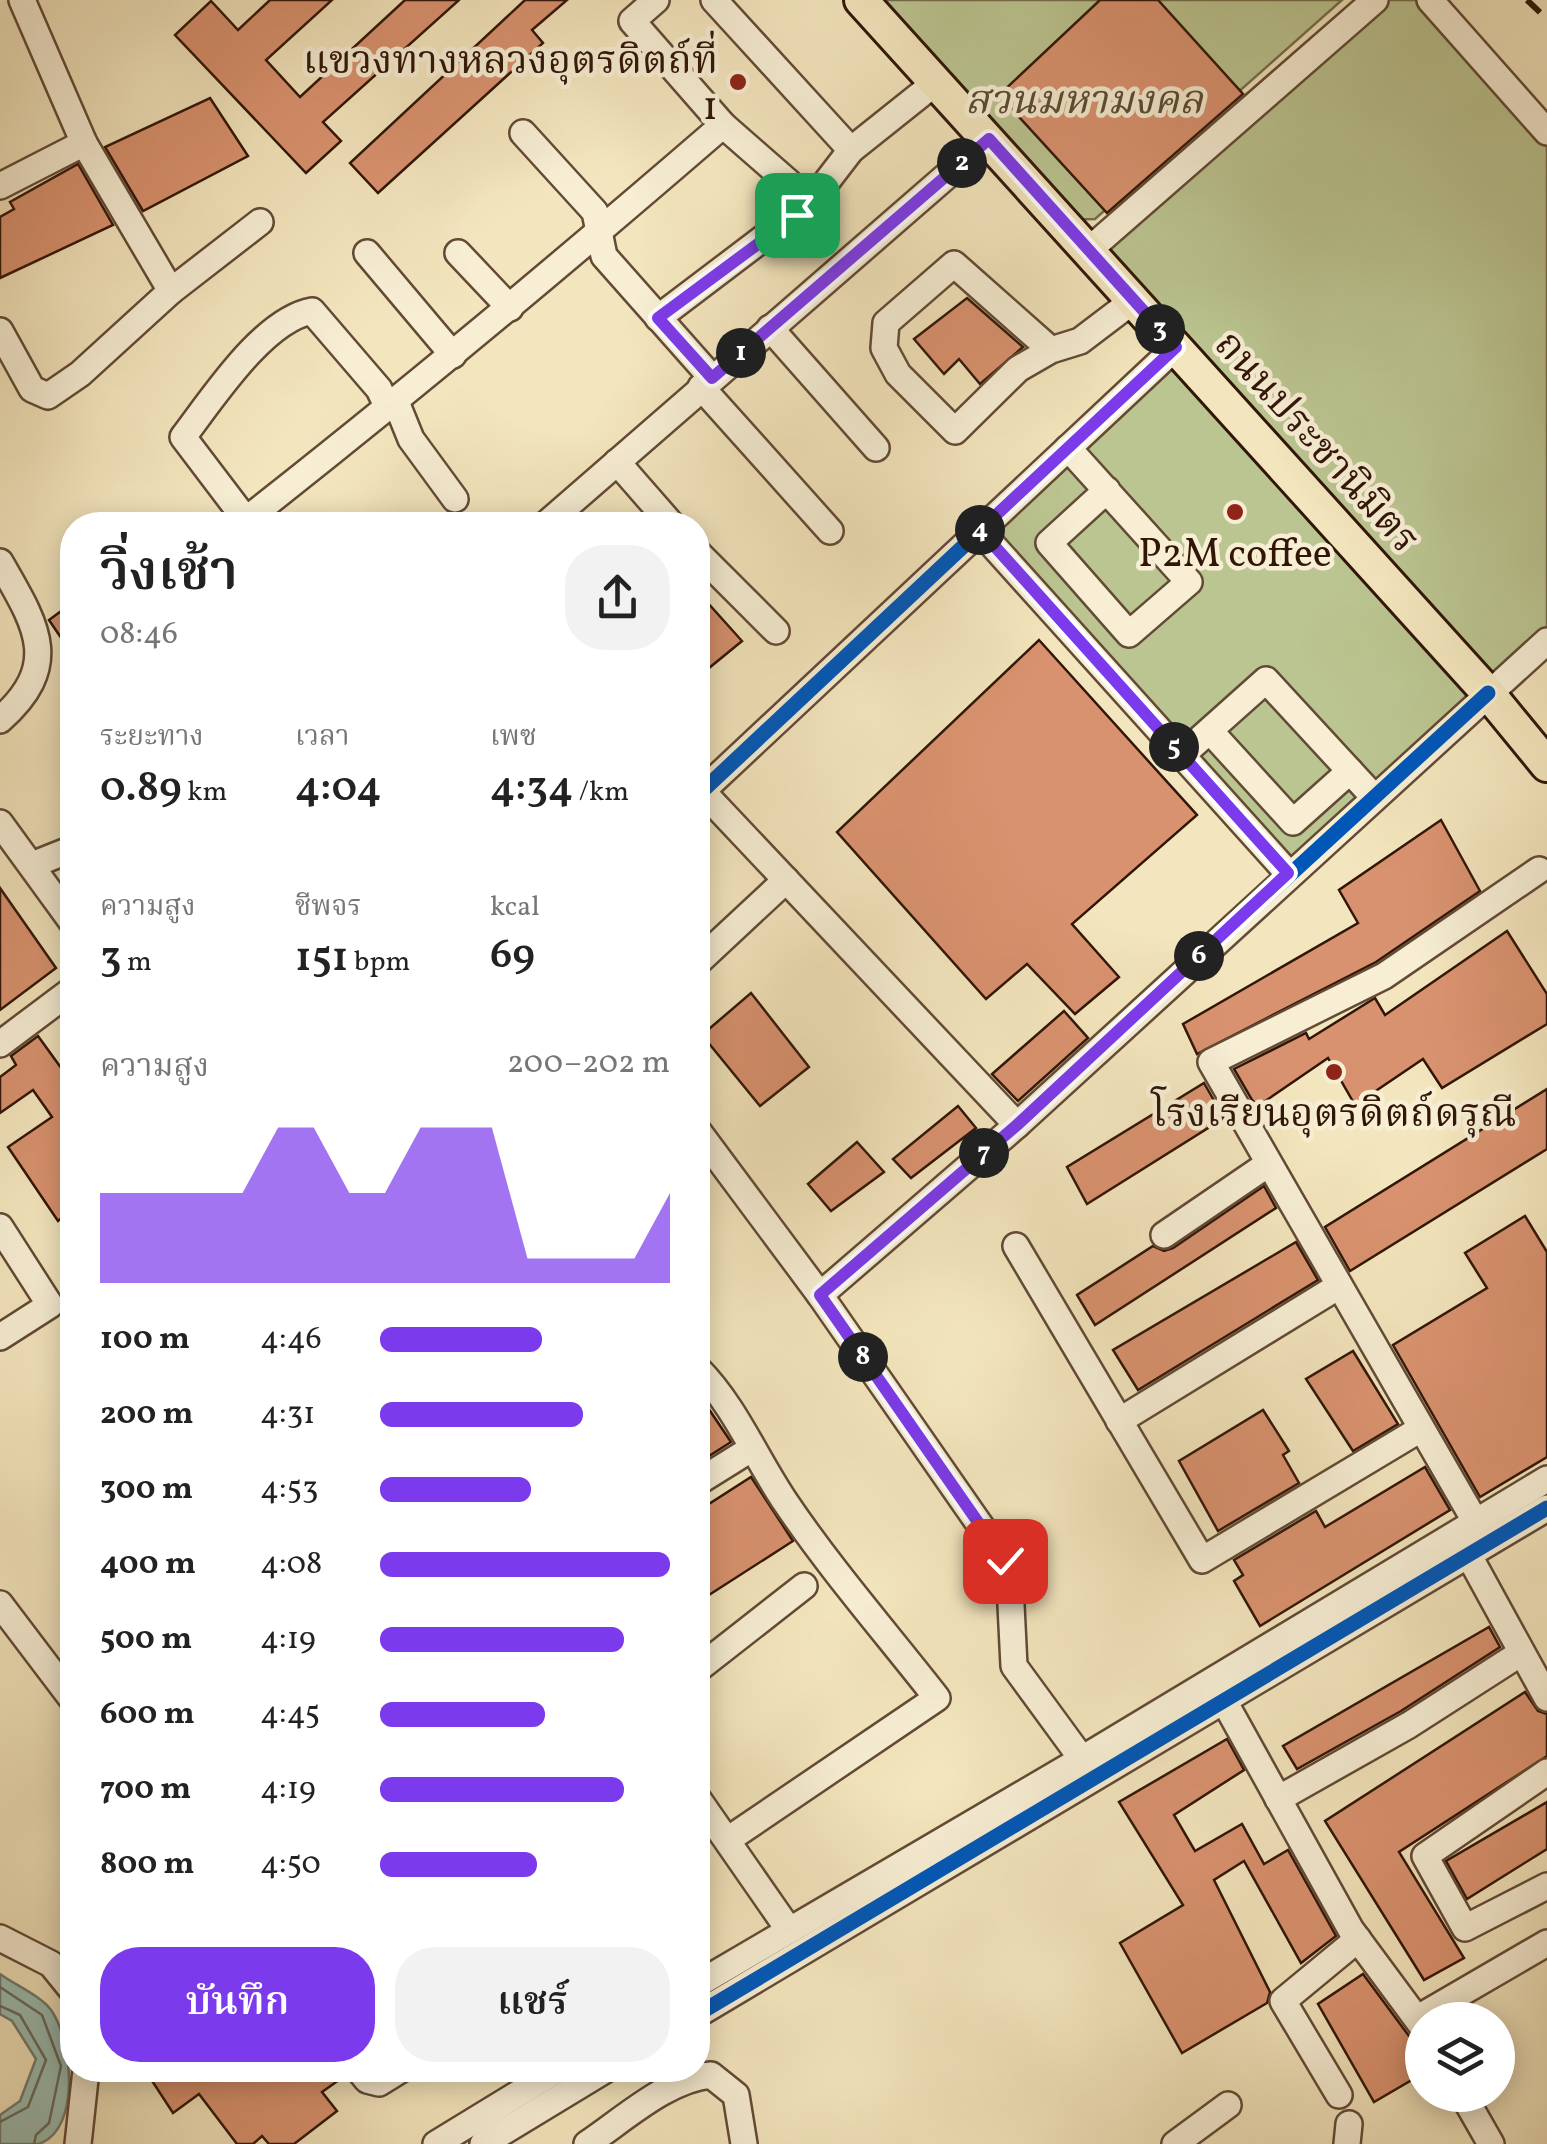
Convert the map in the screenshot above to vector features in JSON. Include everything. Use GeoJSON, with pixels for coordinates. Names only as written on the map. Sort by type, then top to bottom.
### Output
{"type":"FeatureCollection","features":[{"type":"Feature","properties":{"kind":"main road","name":"ถนนประชานิมิตร"},"geometry":{"type":"LineString","coordinates":[[861,0],[1488,693],[1547,766]]}},
{"type":"Feature","properties":{"kind":"street"},"geometry":{"type":"LineString","coordinates":[[22,0],[84,144],[171,290]]}},
{"type":"Feature","properties":{"kind":"street"},"geometry":{"type":"LineString","coordinates":[[656,0],[632,22],[724,125],[811,202]]}},
{"type":"Feature","properties":{"kind":"street"},"geometry":{"type":"LineString","coordinates":[[714,0],[851,150]]}},
{"type":"Feature","properties":{"kind":"street"},"geometry":{"type":"LineString","coordinates":[[1089,250],[1375,0]]}},
{"type":"Feature","properties":{"kind":"street"},"geometry":{"type":"LineString","coordinates":[[1430,0],[1547,132]]}},
{"type":"Feature","properties":{"kind":"street"},"geometry":{"type":"LineString","coordinates":[[658,318],[811,202],[851,150],[935,83]]}},
{"type":"Feature","properties":{"kind":"street"},"geometry":{"type":"LineString","coordinates":[[256,512],[452,356],[724,125]]}},
{"type":"Feature","properties":{"kind":"street"},"geometry":{"type":"LineString","coordinates":[[523,133],[595,212],[604,256],[830,531]]}},
{"type":"Feature","properties":{"kind":"street"},"geometry":{"type":"LineString","coordinates":[[560,512],[989,139]]}},
{"type":"Feature","properties":{"kind":"street"},"geometry":{"type":"LineString","coordinates":[[0,186],[84,144]]}},
{"type":"Feature","properties":{"kind":"street"},"geometry":{"type":"LineString","coordinates":[[0,332],[32,389],[48,396],[80,374],[171,290],[260,222]]}},
{"type":"Feature","properties":{"kind":"street"},"geometry":{"type":"LineString","coordinates":[[367,253],[452,356]]}},
{"type":"Feature","properties":{"kind":"street"},"geometry":{"type":"LineString","coordinates":[[458,253],[510,308]]}},
{"type":"Feature","properties":{"kind":"street"},"geometry":{"type":"LineString","coordinates":[[1051,350],[954,264],[886,323],[884,348],[898,374],[956,431],[1018,369],[1051,350],[1080,341],[1134,300]]}},
{"type":"Feature","properties":{"kind":"street"},"geometry":{"type":"LineString","coordinates":[[240,512],[183,437],[242,362],[292,314],[312,311],[392,405],[455,499]]}},
{"type":"Feature","properties":{"kind":"street"},"geometry":{"type":"LineString","coordinates":[[770,328],[876,448]]}},
{"type":"Feature","properties":{"kind":"street"},"geometry":{"type":"LineString","coordinates":[[710,784],[1176,347]]}},
{"type":"Feature","properties":{"kind":"street"},"geometry":{"type":"LineString","coordinates":[[1068,448],[1106,490],[1189,582],[1129,634],[1049,543],[1106,490]]}},
{"type":"Feature","properties":{"kind":"street"},"geometry":{"type":"LineString","coordinates":[[616,462],[660,512]]}},
{"type":"Feature","properties":{"kind":"street"},"geometry":{"type":"LineString","coordinates":[[980,530],[1288,873]]}},
{"type":"Feature","properties":{"kind":"street"},"geometry":{"type":"LineString","coordinates":[[0,562],[32,618],[41,658],[26,697],[0,720]]}},
{"type":"Feature","properties":{"kind":"street"},"geometry":{"type":"LineString","coordinates":[[710,565],[776,632]]}},
{"type":"Feature","properties":{"kind":"street"},"geometry":{"type":"LineString","coordinates":[[820,1295],[1017,1125],[1288,873],[1547,641]]}},
{"type":"Feature","properties":{"kind":"street"},"geometry":{"type":"LineString","coordinates":[[1182,755],[1266,680],[1374,796]]}},
{"type":"Feature","properties":{"kind":"street"},"geometry":{"type":"LineString","coordinates":[[1210,731],[1294,822],[1350,771]]}},
{"type":"Feature","properties":{"kind":"street"},"geometry":{"type":"LineString","coordinates":[[710,803],[1017,1125]]}},
{"type":"Feature","properties":{"kind":"street"},"geometry":{"type":"LineString","coordinates":[[5,839],[32,865],[60,905]]}},
{"type":"Feature","properties":{"kind":"street"},"geometry":{"type":"LineString","coordinates":[[32,865],[60,854]]}},
{"type":"Feature","properties":{"kind":"street"},"geometry":{"type":"LineString","coordinates":[[1474,1522],[1211,1062],[1384,976],[1539,870]]}},
{"type":"Feature","properties":{"kind":"street"},"geometry":{"type":"LineString","coordinates":[[710,951],[786,880]]}},
{"type":"Feature","properties":{"kind":"street"},"geometry":{"type":"LineString","coordinates":[[0,1044],[60,999]]}},
{"type":"Feature","properties":{"kind":"street"},"geometry":{"type":"LineString","coordinates":[[710,1147],[820,1295],[1005,1561],[1014,1666],[1082,1760]]}},
{"type":"Feature","properties":{"kind":"street"},"geometry":{"type":"LineString","coordinates":[[1164,1236],[1268,1164]]}},
{"type":"Feature","properties":{"kind":"street"},"geometry":{"type":"LineString","coordinates":[[0,1227],[50,1305],[0,1337]]}},
{"type":"Feature","properties":{"kind":"street"},"geometry":{"type":"LineString","coordinates":[[1016,1246],[1202,1560],[1419,1430]]}},
{"type":"Feature","properties":{"kind":"street"},"geometry":{"type":"LineString","coordinates":[[1119,1420],[1339,1286]]}},
{"type":"Feature","properties":{"kind":"street"},"geometry":{"type":"LineString","coordinates":[[710,1381],[789,1507],[937,1698],[729,1839]]}},
{"type":"Feature","properties":{"kind":"street"},"geometry":{"type":"LineString","coordinates":[[710,1474],[751,1448]]}},
{"type":"Feature","properties":{"kind":"street"},"geometry":{"type":"LineString","coordinates":[[710,1977],[1082,1760],[1547,1479]]}},
{"type":"Feature","properties":{"kind":"street"},"geometry":{"type":"LineString","coordinates":[[710,2000],[1547,1508]]}},
{"type":"Feature","properties":{"kind":"street"},"geometry":{"type":"LineString","coordinates":[[1468,1554],[1547,1698]]}},
{"type":"Feature","properties":{"kind":"street"},"geometry":{"type":"LineString","coordinates":[[710,1659],[804,1586]]}},
{"type":"Feature","properties":{"kind":"street"},"geometry":{"type":"LineString","coordinates":[[0,1604],[60,1683]]}},
{"type":"Feature","properties":{"kind":"street"},"geometry":{"type":"LineString","coordinates":[[1278,1799],[1409,1725],[1521,1653]]}},
{"type":"Feature","properties":{"kind":"street"},"geometry":{"type":"LineString","coordinates":[[1224,1701],[1358,1939],[1405,2002]]}},
{"type":"Feature","properties":{"kind":"street"},"geometry":{"type":"LineString","coordinates":[[1547,1772],[1425,1856],[1466,1928],[1547,1886]]}},
{"type":"Feature","properties":{"kind":"street"},"geometry":{"type":"LineString","coordinates":[[710,1814],[789,1930]]}},
{"type":"Feature","properties":{"kind":"street"},"geometry":{"type":"LineString","coordinates":[[0,1938],[51,1964],[60,1975]]}},
{"type":"Feature","properties":{"kind":"street"},"geometry":{"type":"LineString","coordinates":[[1339,2094],[1283,2001],[1358,1939]]}},
{"type":"Feature","properties":{"kind":"street"},"geometry":{"type":"LineString","coordinates":[[1452,2002],[1547,1943]]}},
{"type":"Feature","properties":{"kind":"street"},"geometry":{"type":"LineString","coordinates":[[710,2075],[736,2095],[744,2144]]}},
{"type":"Feature","properties":{"kind":"street"},"geometry":{"type":"LineString","coordinates":[[78,2144],[85,2082]]}},
{"type":"Feature","properties":{"kind":"street"},"geometry":{"type":"LineString","coordinates":[[436,2144],[537,2082]]}},
{"type":"Feature","properties":{"kind":"street"},"geometry":{"type":"LineString","coordinates":[[483,2144],[585,2082]]}},
{"type":"Feature","properties":{"kind":"street"},"geometry":{"type":"LineString","coordinates":[[587,2144],[684,2082]]}},
{"type":"Feature","properties":{"kind":"street"},"geometry":{"type":"LineString","coordinates":[[1175,2144],[1228,2105]]}},
{"type":"Feature","properties":{"kind":"street"},"geometry":{"type":"LineString","coordinates":[[1472,2112],[1491,2144]]}},
{"type":"Feature","properties":{"kind":"green space","name":"สวนมหามงคล"},"geometry":{"type":"Polygon","coordinates":[[[863,0],[1342,0],[1095,219],[1061,220],[863,0]]]}},
{"type":"Feature","properties":{"kind":"green space"},"geometry":{"type":"Polygon","coordinates":[[[1375,0],[1430,0],[1547,132],[1547,641],[1288,873],[979,530],[1176,347],[1089,250],[1375,0]]]}},
{"type":"Feature","properties":{"kind":"water"},"geometry":{"type":"Polygon","coordinates":[[[0,1974],[47,2005],[60,2029],[60,2082],[69,2082],[67,2103],[53,2135],[39,2144],[0,2144],[0,2115],[20,2101],[36,2059],[12,2021],[0,2014],[0,1974]]]}},
{"type":"Feature","properties":{"kind":"building"},"geometry":{"type":"Polygon","coordinates":[[[270,0],[332,0],[266,60],[300,97],[405,0],[459,0],[323,122],[341,141],[306,173],[175,35],[211,1],[238,30],[270,0]]]}},
{"type":"Feature","properties":{"kind":"building"},"geometry":{"type":"Polygon","coordinates":[[[525,0],[567,0],[532,30],[543,43],[378,193],[350,163],[525,0]]]}},
{"type":"Feature","properties":{"kind":"building"},"geometry":{"type":"Polygon","coordinates":[[[1100,0],[1158,0],[1243,94],[1107,213],[999,95],[1100,0]]]}},
{"type":"Feature","properties":{"kind":"building"},"geometry":{"type":"Polygon","coordinates":[[[210,98],[248,156],[143,211],[105,147],[210,98]]]}},
{"type":"Feature","properties":{"kind":"building"},"geometry":{"type":"Polygon","coordinates":[[[78,164],[113,225],[0,278],[0,217],[14,209],[10,202],[78,164]]]}},
{"type":"Feature","properties":{"kind":"building"},"geometry":{"type":"Polygon","coordinates":[[[967,298],[1023,347],[980,384],[959,359],[944,374],[914,339],[967,298]]]}},
{"type":"Feature","properties":{"kind":"building"},"geometry":{"type":"Polygon","coordinates":[[[710,605],[742,641],[710,667],[710,605]]]}},
{"type":"Feature","properties":{"kind":"building"},"geometry":{"type":"Polygon","coordinates":[[[60,612],[60,636],[49,620],[60,612]]]}},
{"type":"Feature","properties":{"kind":"building"},"geometry":{"type":"Polygon","coordinates":[[[1039,640],[1197,815],[1072,924],[1119,977],[1075,1014],[1027,964],[986,999],[837,832],[1039,640]]]}},
{"type":"Feature","properties":{"kind":"building"},"geometry":{"type":"Polygon","coordinates":[[[1441,820],[1480,891],[1376,962],[1197,1054],[1183,1024],[1358,923],[1339,890],[1441,820]]]}},
{"type":"Feature","properties":{"kind":"building"},"geometry":{"type":"Polygon","coordinates":[[[0,888],[56,968],[0,1010],[0,888]]]}},
{"type":"Feature","properties":{"kind":"building"},"geometry":{"type":"Polygon","coordinates":[[[1507,931],[1547,994],[1547,1024],[1442,1088],[1423,1059],[1355,1105],[1328,1058],[1258,1106],[1252,1100],[1234,1069],[1306,1033],[1309,1039],[1375,998],[1385,1015],[1507,931]]]}},
{"type":"Feature","properties":{"kind":"building"},"geometry":{"type":"Polygon","coordinates":[[[751,993],[809,1067],[760,1106],[710,1045],[710,1028],[751,993]]]}},
{"type":"Feature","properties":{"kind":"building"},"geometry":{"type":"Polygon","coordinates":[[[1064,1011],[1088,1038],[1018,1101],[992,1074],[1064,1011]]]}},
{"type":"Feature","properties":{"kind":"building"},"geometry":{"type":"Polygon","coordinates":[[[38,1036],[60,1066],[58,1221],[8,1147],[52,1117],[33,1090],[0,1113],[0,1077],[16,1065],[11,1056],[38,1036]]]}},
{"type":"Feature","properties":{"kind":"building"},"geometry":{"type":"Polygon","coordinates":[[[1204,1083],[1224,1118],[1087,1204],[1067,1167],[1204,1083]]]}},
{"type":"Feature","properties":{"kind":"building"},"geometry":{"type":"Polygon","coordinates":[[[1547,1089],[1547,1149],[1350,1271],[1325,1227],[1547,1089]]]}},
{"type":"Feature","properties":{"kind":"building"},"geometry":{"type":"Polygon","coordinates":[[[958,1106],[976,1128],[911,1178],[893,1159],[958,1106]]]}},
{"type":"Feature","properties":{"kind":"building"},"geometry":{"type":"Polygon","coordinates":[[[857,1142],[884,1172],[831,1211],[808,1184],[857,1142]]]}},
{"type":"Feature","properties":{"kind":"building"},"geometry":{"type":"Polygon","coordinates":[[[1264,1186],[1276,1208],[1095,1325],[1077,1295],[1153,1246],[1164,1251],[1173,1248],[1264,1186]]]}},
{"type":"Feature","properties":{"kind":"building"},"geometry":{"type":"Polygon","coordinates":[[[1525,1216],[1547,1252],[1547,1457],[1480,1497],[1393,1345],[1487,1288],[1465,1253],[1525,1216]]]}},
{"type":"Feature","properties":{"kind":"building"},"geometry":{"type":"Polygon","coordinates":[[[1296,1242],[1318,1280],[1138,1390],[1113,1350],[1296,1242]]]}},
{"type":"Feature","properties":{"kind":"building"},"geometry":{"type":"Polygon","coordinates":[[[1353,1351],[1398,1424],[1353,1451],[1306,1379],[1353,1351]]]}},
{"type":"Feature","properties":{"kind":"building"},"geometry":{"type":"Polygon","coordinates":[[[1263,1410],[1289,1451],[1283,1455],[1299,1483],[1218,1531],[1179,1461],[1263,1410]]]}},
{"type":"Feature","properties":{"kind":"building"},"geometry":{"type":"Polygon","coordinates":[[[710,1411],[731,1442],[710,1455],[710,1411]]]}},
{"type":"Feature","properties":{"kind":"building"},"geometry":{"type":"Polygon","coordinates":[[[1425,1467],[1450,1510],[1260,1626],[1234,1581],[1243,1575],[1234,1560],[1316,1511],[1325,1527],[1425,1467]]]}},
{"type":"Feature","properties":{"kind":"building"},"geometry":{"type":"Polygon","coordinates":[[[751,1477],[793,1541],[710,1594],[710,1503],[751,1477]]]}},
{"type":"Feature","properties":{"kind":"building"},"geometry":{"type":"Polygon","coordinates":[[[1489,1627],[1500,1647],[1401,1711],[1297,1769],[1283,1746],[1489,1627]]]}},
{"type":"Feature","properties":{"kind":"building"},"geometry":{"type":"Polygon","coordinates":[[[1525,1692],[1538,1711],[1547,1714],[1547,1756],[1399,1852],[1464,1958],[1424,1980],[1325,1821],[1525,1692]]]}},
{"type":"Feature","properties":{"kind":"building"},"geometry":{"type":"Polygon","coordinates":[[[1227,1739],[1244,1770],[1174,1815],[1195,1851],[1242,1824],[1264,1864],[1288,1850],[1336,1936],[1301,1963],[1244,1861],[1214,1880],[1270,1992],[1267,2003],[1182,2053],[1120,1943],[1183,1905],[1119,1802],[1227,1739]]]}},
{"type":"Feature","properties":{"kind":"building"},"geometry":{"type":"Polygon","coordinates":[[[1547,1802],[1547,1849],[1467,1899],[1446,1861],[1547,1802]]]}},
{"type":"Feature","properties":{"kind":"building"},"geometry":{"type":"Polygon","coordinates":[[[1363,1974],[1405,2031],[1405,2084],[1374,2102],[1318,2004],[1363,1974]]]}},
{"type":"Feature","properties":{"kind":"building"},"geometry":{"type":"Polygon","coordinates":[[[153,2082],[336,2082],[322,2092],[337,2111],[294,2144],[269,2144],[262,2136],[253,2144],[237,2144],[199,2094],[173,2113],[153,2082]]]}},
{"type":"Feature","properties":{"kind":"railway"},"geometry":{"type":"LineString","coordinates":[[1527,0],[1547,19]]}},
{"type":"Feature","properties":{"kind":"cycle path"},"geometry":{"type":"LineString","coordinates":[[710,784],[1176,347]]}},
{"type":"Feature","properties":{"kind":"cycle path"},"geometry":{"type":"LineString","coordinates":[[820,1295],[1017,1125],[1488,693]]}},
{"type":"Feature","properties":{"kind":"cycle path"},"geometry":{"type":"LineString","coordinates":[[710,2007],[1547,1508]]}},
{"type":"Feature","properties":{"kind":"place","name":"แขวงทางหลวงอุตรดิตถ์ที่ 1"},"geometry":{"type":"Point","coordinates":[738,82]}},
{"type":"Feature","properties":{"kind":"place","name":"P2M coffee"},"geometry":{"type":"Point","coordinates":[1235,512]}},
{"type":"Feature","properties":{"kind":"place","name":"โรงเรียนอุตรดิตถ์ดรุณี"},"geometry":{"type":"Point","coordinates":[1334,1072]}},
{"type":"Feature","properties":{"kind":"route"},"geometry":{"type":"LineString","coordinates":[[797,215],[658,318],[712,378],[989,139],[1176,347],[980,530],[1288,873],[1017,1125],[820,1295],[1005,1561]]}}]}
